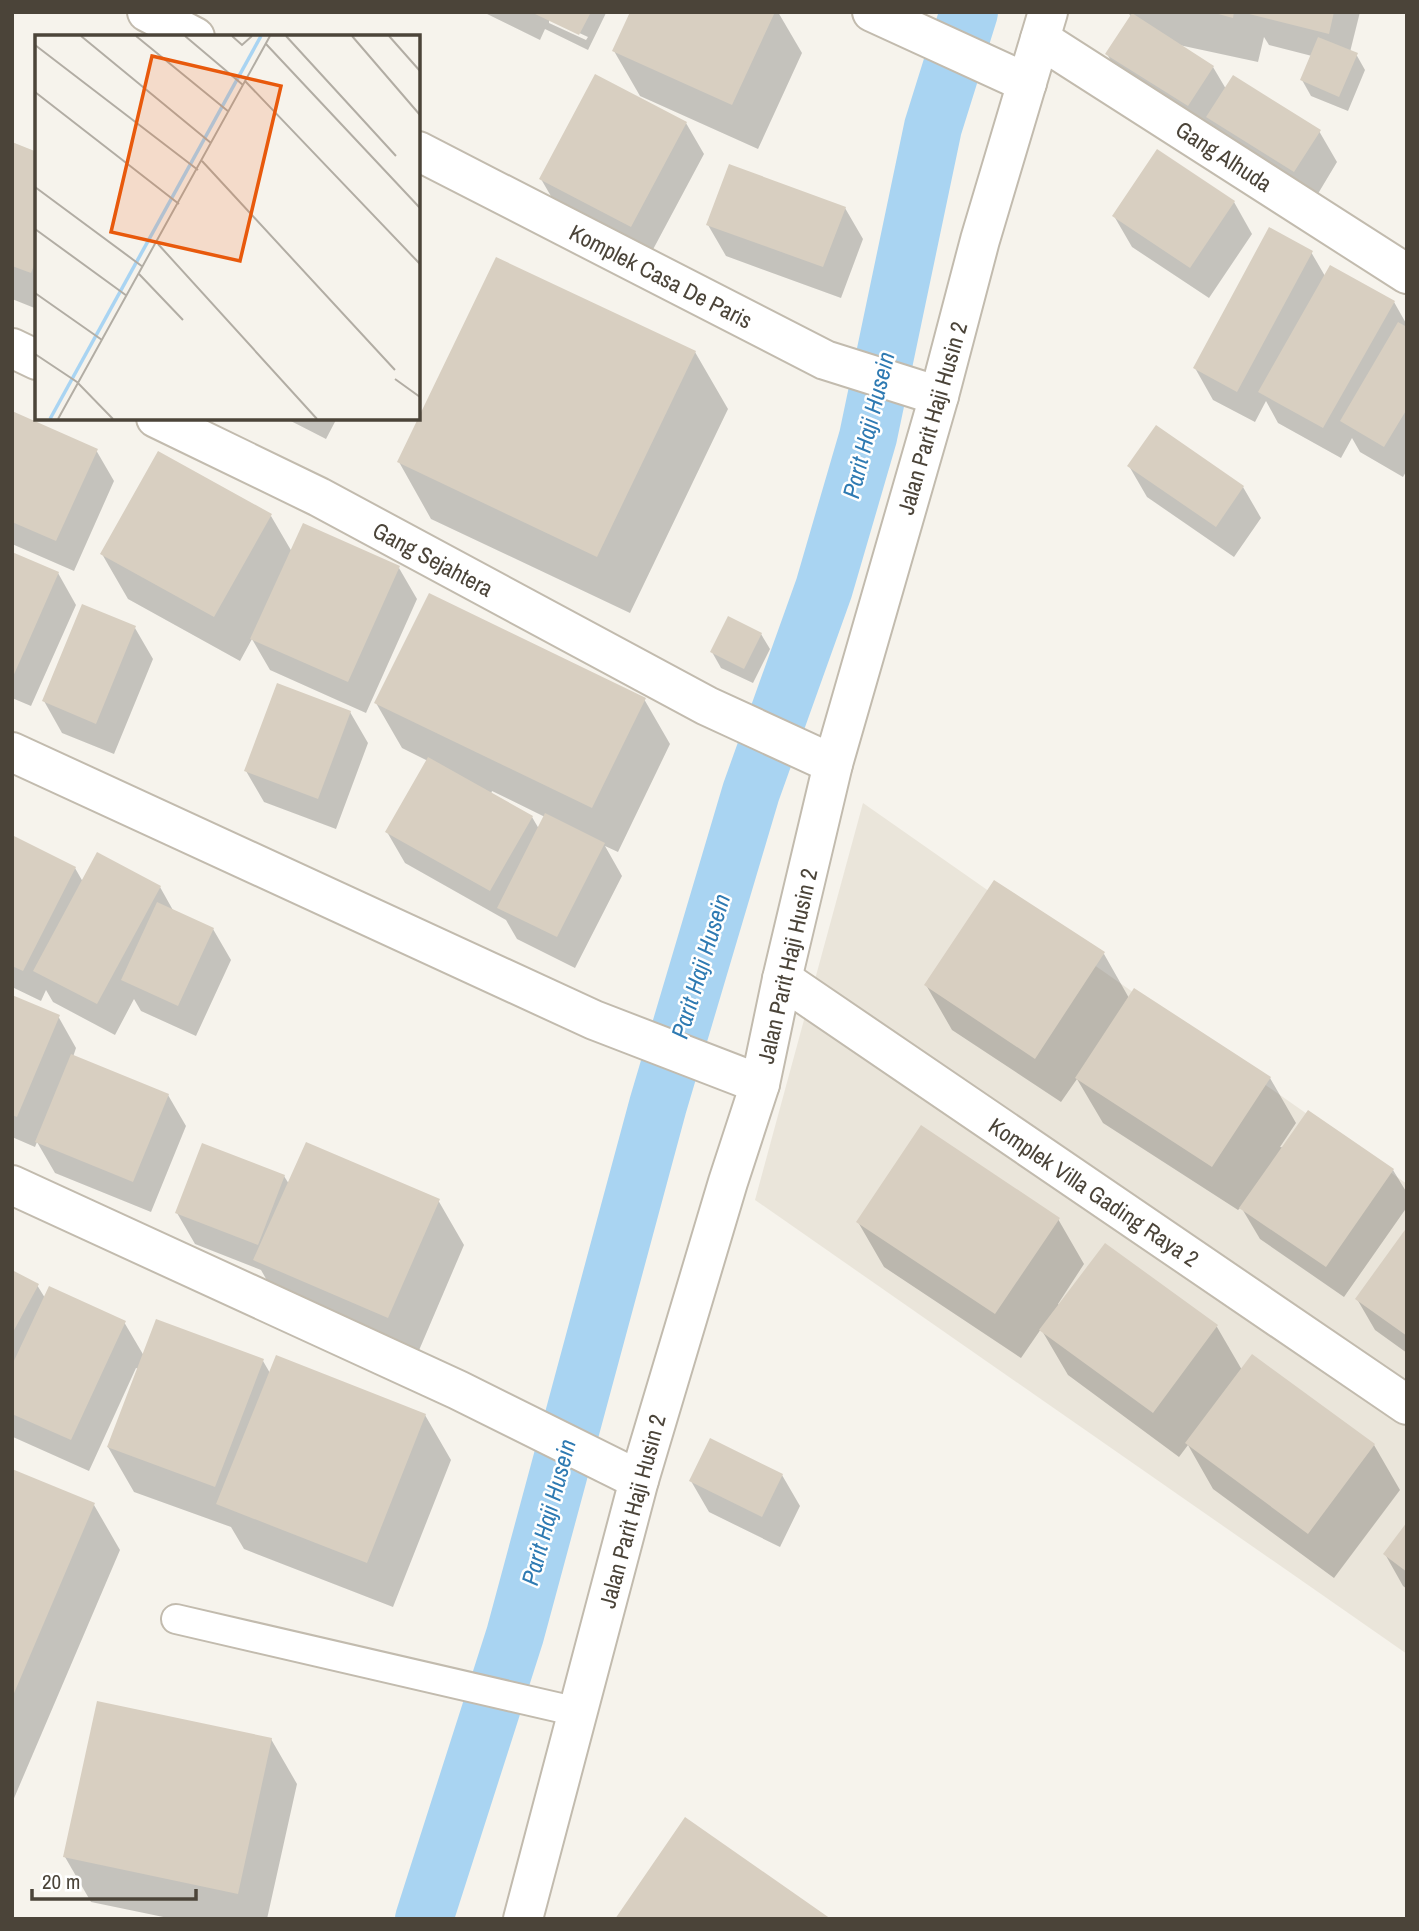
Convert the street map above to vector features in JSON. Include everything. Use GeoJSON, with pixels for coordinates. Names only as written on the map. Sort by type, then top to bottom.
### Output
{"type":"FeatureCollection","features":[{"type":"Feature","properties":{"kind":"street"},"geometry":{"type":"LineString","coordinates":[[147,12],[191,35]]}},
{"type":"Feature","properties":{"kind":"street"},"geometry":{"type":"LineString","coordinates":[[879,16],[1014,76]]}},
{"type":"Feature","properties":{"kind":"street","name":"Jalan Parit Haji Husin 2"},"geometry":{"type":"LineString","coordinates":[[523,1919],[578,1712],[627,1473],[728,1182],[749,1079],[782,979],[822,759],[925,391],[980,240],[1014,76],[1044,26]]}},
{"type":"Feature","properties":{"kind":"street","name":"Gang Alhuda"},"geometry":{"type":"LineString","coordinates":[[1044,26],[1407,274]]}},
{"type":"Feature","properties":{"kind":"street","name":"Komplek Casa De Paris"},"geometry":{"type":"LineString","coordinates":[[420,152],[825,360],[925,391]]}},
{"type":"Feature","properties":{"kind":"street"},"geometry":{"type":"LineString","coordinates":[[12,348],[35,359]]}},
{"type":"Feature","properties":{"kind":"street","name":"Gang Sejahtera"},"geometry":{"type":"LineString","coordinates":[[160,420],[319,497],[707,706],[822,759]]}},
{"type":"Feature","properties":{"kind":"street"},"geometry":{"type":"LineString","coordinates":[[12,751],[593,1020],[749,1079]]}},
{"type":"Feature","properties":{"kind":"street","name":"Komplek Villa Gading Raya 2"},"geometry":{"type":"LineString","coordinates":[[782,979],[1407,1405]]}},
{"type":"Feature","properties":{"kind":"street"},"geometry":{"type":"LineString","coordinates":[[12,1185],[458,1390],[627,1473]]}},
{"type":"Feature","properties":{"kind":"lane"},"geometry":{"type":"LineString","coordinates":[[176,1619],[578,1712]]}},
{"type":"Feature","properties":{"kind":"shaded area"},"geometry":{"type":"Polygon","coordinates":[[[863,803],[1407,1184],[1407,1654],[755,1200],[863,803]]]}},
{"type":"Feature","properties":{"kind":"building"},"geometry":{"type":"Polygon","coordinates":[[[591,12],[579,35],[535,14],[591,12]]]}},
{"type":"Feature","properties":{"kind":"building"},"geometry":{"type":"Polygon","coordinates":[[[630,12],[775,12],[732,105],[612,51],[630,12]]]}},
{"type":"Feature","properties":{"kind":"building"},"geometry":{"type":"Polygon","coordinates":[[[1211,12],[1234,12],[1233,18],[1211,12]]]}},
{"type":"Feature","properties":{"kind":"building"},"geometry":{"type":"Polygon","coordinates":[[[1249,12],[1334,12],[1329,34],[1249,12]]]}},
{"type":"Feature","properties":{"kind":"building"},"geometry":{"type":"Polygon","coordinates":[[[1132,13],[1214,66],[1188,106],[1105,54],[1132,13]]]}},
{"type":"Feature","properties":{"kind":"building"},"geometry":{"type":"Polygon","coordinates":[[[1318,37],[1358,53],[1339,97],[1300,80],[1318,37]]]}},
{"type":"Feature","properties":{"kind":"building"},"geometry":{"type":"Polygon","coordinates":[[[595,74],[687,122],[631,227],[539,179],[595,74]]]}},
{"type":"Feature","properties":{"kind":"building"},"geometry":{"type":"Polygon","coordinates":[[[1233,75],[1321,130],[1294,172],[1206,117],[1233,75]]]}},
{"type":"Feature","properties":{"kind":"building"},"geometry":{"type":"Polygon","coordinates":[[[12,142],[35,151],[35,263],[31,273],[12,266],[12,142]]]}},
{"type":"Feature","properties":{"kind":"building"},"geometry":{"type":"Polygon","coordinates":[[[1157,149],[1235,201],[1190,268],[1112,216],[1157,149]]]}},
{"type":"Feature","properties":{"kind":"building"},"geometry":{"type":"Polygon","coordinates":[[[729,164],[846,207],[823,267],[706,225],[729,164]]]}},
{"type":"Feature","properties":{"kind":"building"},"geometry":{"type":"Polygon","coordinates":[[[1269,227],[1313,251],[1237,392],[1193,368],[1269,227]]]}},
{"type":"Feature","properties":{"kind":"building"},"geometry":{"type":"Polygon","coordinates":[[[496,257],[696,351],[597,557],[397,462],[417,420],[420,420],[420,414],[496,257]]]}},
{"type":"Feature","properties":{"kind":"building"},"geometry":{"type":"Polygon","coordinates":[[[1330,265],[1395,301],[1323,428],[1258,392],[1330,265]]]}},
{"type":"Feature","properties":{"kind":"building"},"geometry":{"type":"Polygon","coordinates":[[[1398,322],[1407,327],[1407,409],[1384,447],[1340,421],[1398,322]]]}},
{"type":"Feature","properties":{"kind":"building"},"geometry":{"type":"Polygon","coordinates":[[[12,411],[98,449],[56,541],[12,522],[12,411]]]}},
{"type":"Feature","properties":{"kind":"building"},"geometry":{"type":"Polygon","coordinates":[[[1156,425],[1244,486],[1216,527],[1127,466],[1156,425]]]}},
{"type":"Feature","properties":{"kind":"building"},"geometry":{"type":"Polygon","coordinates":[[[158,451],[272,514],[214,617],[100,554],[158,451]]]}},
{"type":"Feature","properties":{"kind":"building"},"geometry":{"type":"Polygon","coordinates":[[[303,523],[400,566],[348,682],[250,639],[303,523]]]}},
{"type":"Feature","properties":{"kind":"building"},"geometry":{"type":"Polygon","coordinates":[[[12,552],[59,572],[12,679],[12,552]]]}},
{"type":"Feature","properties":{"kind":"building"},"geometry":{"type":"Polygon","coordinates":[[[429,593],[646,698],[592,808],[374,703],[429,593]]]}},
{"type":"Feature","properties":{"kind":"building"},"geometry":{"type":"Polygon","coordinates":[[[82,604],[136,626],[96,724],[42,701],[82,604]]]}},
{"type":"Feature","properties":{"kind":"building"},"geometry":{"type":"Polygon","coordinates":[[[728,616],[762,633],[744,669],[710,652],[728,616]]]}},
{"type":"Feature","properties":{"kind":"building"},"geometry":{"type":"Polygon","coordinates":[[[277,683],[351,711],[318,799],[244,771],[277,683]]]}},
{"type":"Feature","properties":{"kind":"building"},"geometry":{"type":"Polygon","coordinates":[[[428,757],[533,816],[490,891],[385,832],[428,757]]]}},
{"type":"Feature","properties":{"kind":"building"},"geometry":{"type":"Polygon","coordinates":[[[545,813],[605,843],[557,937],[497,908],[545,813]]]}},
{"type":"Feature","properties":{"kind":"building"},"geometry":{"type":"Polygon","coordinates":[[[12,835],[76,867],[23,971],[12,966],[12,835]]]}},
{"type":"Feature","properties":{"kind":"building"},"geometry":{"type":"Polygon","coordinates":[[[97,852],[161,886],[97,1004],[33,971],[97,852]]]}},
{"type":"Feature","properties":{"kind":"building"},"geometry":{"type":"Polygon","coordinates":[[[994,880],[1105,952],[1035,1059],[924,985],[994,880]]]}},
{"type":"Feature","properties":{"kind":"building"},"geometry":{"type":"Polygon","coordinates":[[[157,902],[214,928],[178,1006],[121,980],[157,902]]]}},
{"type":"Feature","properties":{"kind":"building"},"geometry":{"type":"Polygon","coordinates":[[[1134,988],[1271,1077],[1212,1167],[1075,1078],[1134,988]]]}},
{"type":"Feature","properties":{"kind":"building"},"geometry":{"type":"Polygon","coordinates":[[[12,995],[60,1015],[17,1117],[12,1115],[12,995]]]}},
{"type":"Feature","properties":{"kind":"building"},"geometry":{"type":"Polygon","coordinates":[[[71,1054],[169,1094],[133,1182],[35,1142],[71,1054]]]}},
{"type":"Feature","properties":{"kind":"building"},"geometry":{"type":"Polygon","coordinates":[[[1308,1110],[1394,1169],[1326,1267],[1239,1208],[1308,1110]]]}},
{"type":"Feature","properties":{"kind":"building"},"geometry":{"type":"Polygon","coordinates":[[[921,1125],[1060,1218],[995,1314],[856,1222],[921,1125]]]}},
{"type":"Feature","properties":{"kind":"building"},"geometry":{"type":"Polygon","coordinates":[[[306,1142],[440,1199],[388,1318],[253,1260],[306,1142]]]}},
{"type":"Feature","properties":{"kind":"building"},"geometry":{"type":"Polygon","coordinates":[[[202,1143],[285,1175],[258,1245],[175,1213],[202,1143]]]}},
{"type":"Feature","properties":{"kind":"building"},"geometry":{"type":"Polygon","coordinates":[[[1407,1227],[1407,1336],[1355,1299],[1407,1227]]]}},
{"type":"Feature","properties":{"kind":"building"},"geometry":{"type":"Polygon","coordinates":[[[1105,1243],[1218,1325],[1153,1413],[1039,1330],[1105,1243]]]}},
{"type":"Feature","properties":{"kind":"building"},"geometry":{"type":"Polygon","coordinates":[[[12,1270],[39,1284],[12,1334],[12,1270]]]}},
{"type":"Feature","properties":{"kind":"building"},"geometry":{"type":"Polygon","coordinates":[[[49,1286],[126,1321],[71,1440],[12,1414],[12,1365],[49,1286]]]}},
{"type":"Feature","properties":{"kind":"building"},"geometry":{"type":"Polygon","coordinates":[[[156,1319],[264,1359],[215,1487],[107,1447],[156,1319]]]}},
{"type":"Feature","properties":{"kind":"building"},"geometry":{"type":"Polygon","coordinates":[[[1252,1354],[1375,1444],[1308,1534],[1185,1443],[1252,1354]]]}},
{"type":"Feature","properties":{"kind":"building"},"geometry":{"type":"Polygon","coordinates":[[[276,1355],[426,1414],[367,1563],[216,1504],[276,1355]]]}},
{"type":"Feature","properties":{"kind":"building"},"geometry":{"type":"Polygon","coordinates":[[[710,1438],[783,1474],[762,1517],[689,1481],[710,1438]]]}},
{"type":"Feature","properties":{"kind":"building"},"geometry":{"type":"Polygon","coordinates":[[[12,1469],[95,1503],[12,1698],[12,1469]]]}},
{"type":"Feature","properties":{"kind":"building"},"geometry":{"type":"Polygon","coordinates":[[[1407,1522],[1407,1572],[1383,1554],[1407,1522]]]}},
{"type":"Feature","properties":{"kind":"building"},"geometry":{"type":"Polygon","coordinates":[[[97,1701],[272,1738],[238,1894],[63,1857],[97,1701]]]}},
{"type":"Feature","properties":{"kind":"building"},"geometry":{"type":"Polygon","coordinates":[[[685,1817],[831,1919],[615,1919],[685,1817]]]}},
{"type":"Feature","properties":{"kind":"waterway","name":"Parit Haji Husein"},"geometry":{"type":"LineString","coordinates":[[424,1919],[515,1635],[658,1105],[751,792],[824,588],[868,437],[933,127],[969,12]]}}]}
